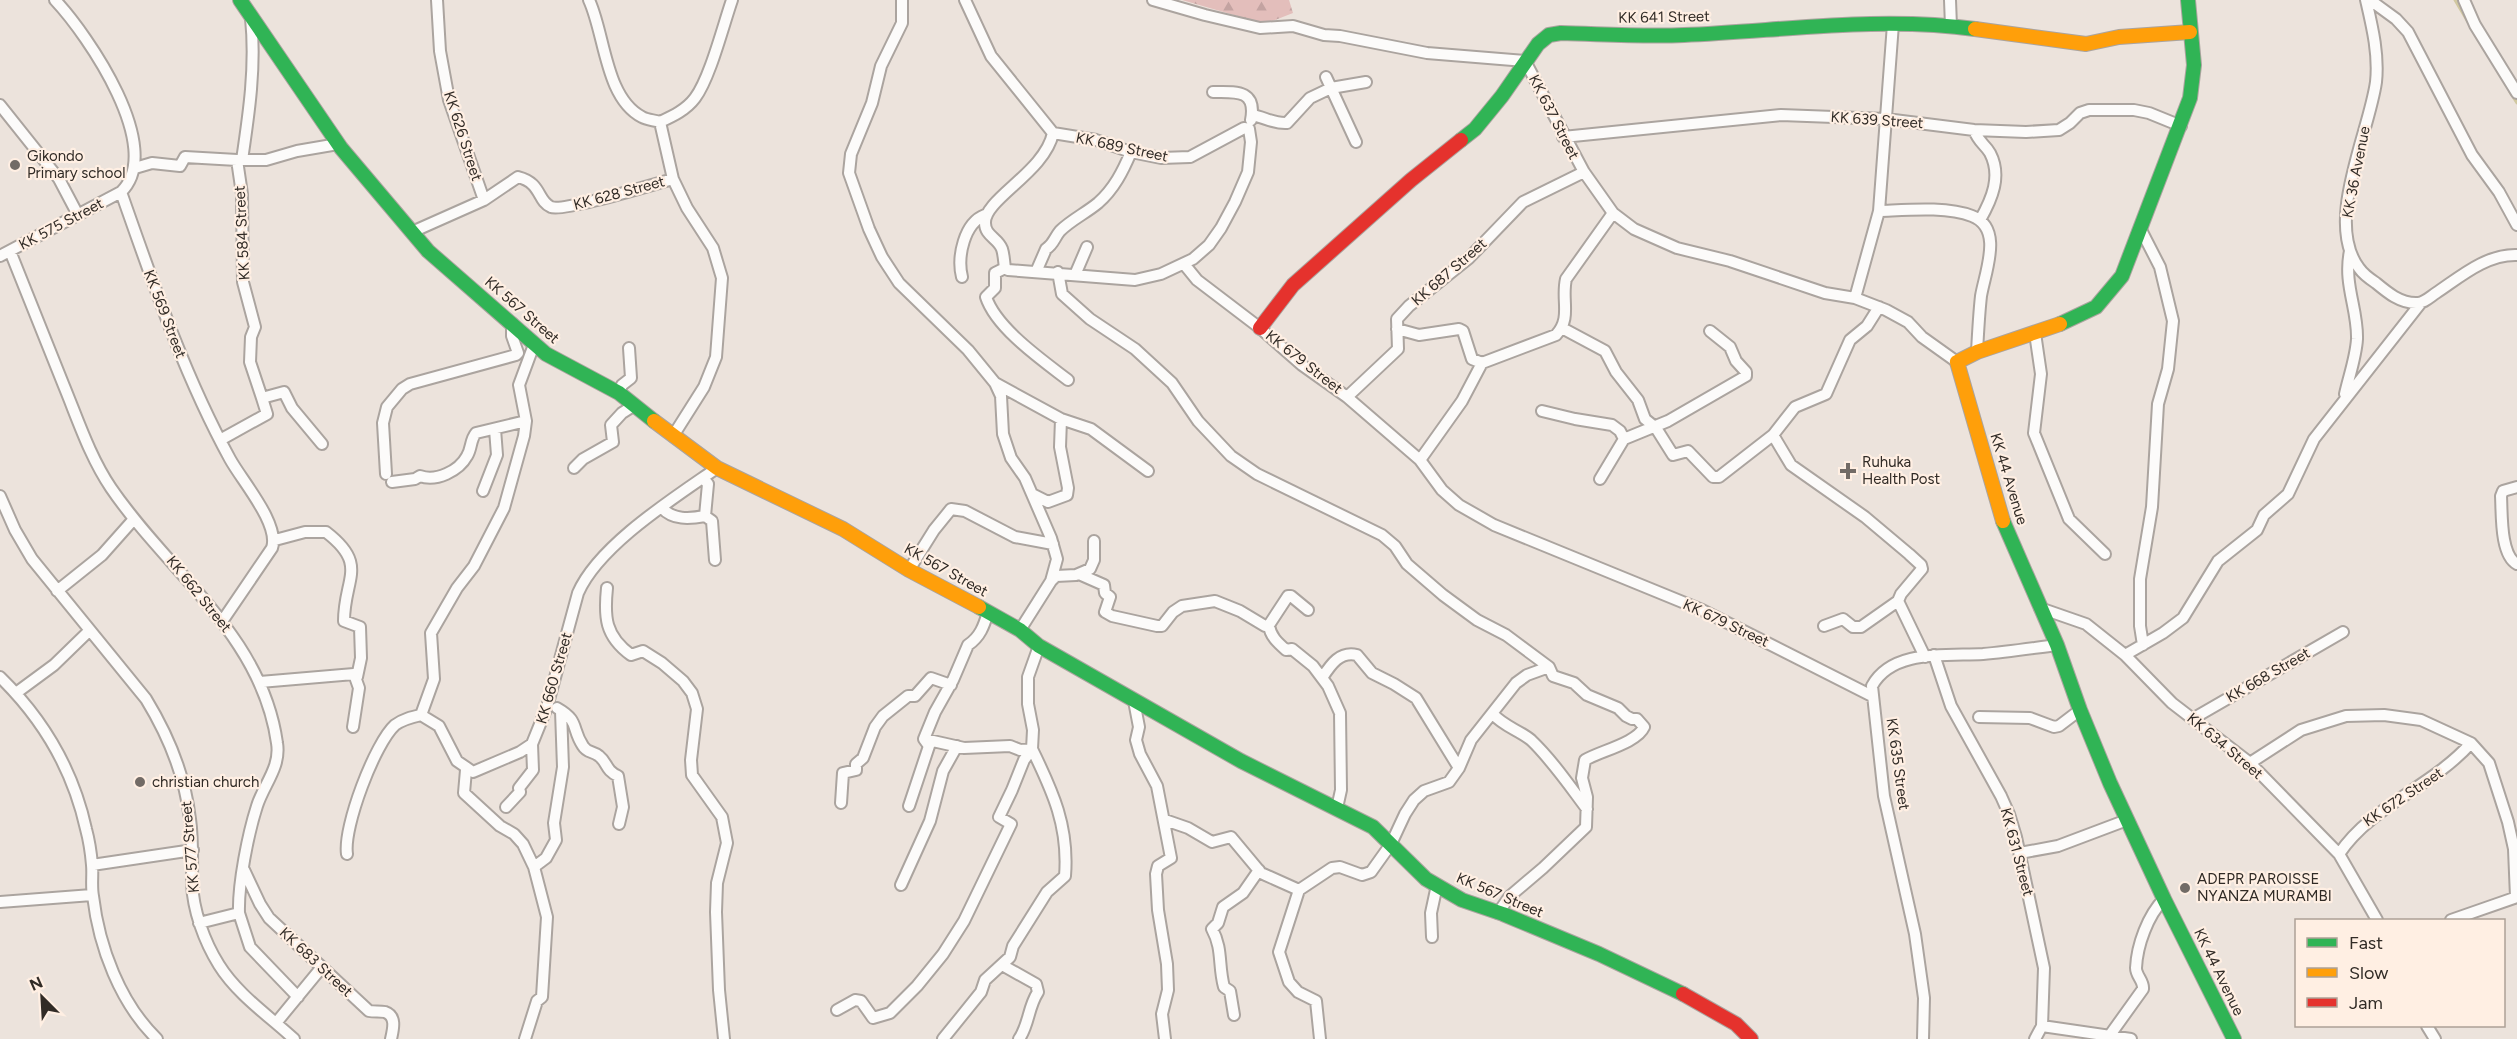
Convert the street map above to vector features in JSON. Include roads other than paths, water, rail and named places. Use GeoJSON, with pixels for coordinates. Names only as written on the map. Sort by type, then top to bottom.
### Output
{"type":"FeatureCollection","features":[{"type":"Feature","properties":{"kind":"street"},"geometry":{"type":"LineString","coordinates":[[55,0],[89,43],[120,98],[133,143],[135,168],[129,184],[121,192]]}},
{"type":"Feature","properties":{"kind":"street","name":"KK 567 Street"},"geometry":{"type":"LineString","coordinates":[[240,0],[338,144],[428,251],[546,354],[619,393],[633,406],[717,468],[843,529],[909,570],[926,577],[1020,630],[1040,646],[1134,701],[1241,761],[1373,827],[1426,879],[1462,900],[1599,954],[1720,1014],[1747,1035]]}},
{"type":"Feature","properties":{"kind":"street","name":"KK 626 Street"},"geometry":{"type":"LineString","coordinates":[[437,0],[440,51],[449,100],[484,200]]}},
{"type":"Feature","properties":{"kind":"street"},"geometry":{"type":"LineString","coordinates":[[589,0],[610,72],[620,94],[630,108],[642,117],[660,122],[684,109],[695,98],[705,81],[732,0]]}},
{"type":"Feature","properties":{"kind":"street"},"geometry":{"type":"LineString","coordinates":[[902,0],[902,23],[881,66],[872,103],[850,154],[849,173],[869,229],[882,257],[899,283],[968,350],[995,383],[1001,396],[1003,434],[1011,458],[1026,478],[1053,544],[1057,559],[1051,581]]}},
{"type":"Feature","properties":{"kind":"street"},"geometry":{"type":"LineString","coordinates":[[965,0],[991,56],[1053,133],[1048,150],[1036,167],[991,206],[985,215],[984,225],[987,233],[1002,249],[1005,268]]}},
{"type":"Feature","properties":{"kind":"street","name":"KK 637 Street"},"geometry":{"type":"LineString","coordinates":[[1153,0],[1260,28],[1293,26],[1324,35],[1427,53],[1525,60],[1563,137],[1584,172],[1613,213],[1634,229],[1677,248],[1730,261],[1879,307],[1908,322],[1922,337],[1957,362]]}},
{"type":"Feature","properties":{"kind":"street"},"geometry":{"type":"LineString","coordinates":[[1950,0],[1951,26]]}},
{"type":"Feature","properties":{"kind":"street"},"geometry":{"type":"LineString","coordinates":[[1957,362],[1977,352],[2071,320],[2096,306],[2122,276],[2190,98],[2194,65],[2188,0]]}},
{"type":"Feature","properties":{"kind":"street"},"geometry":{"type":"LineString","coordinates":[[2368,0],[2396,19],[2408,32],[2472,155],[2499,192],[2517,225]]}},
{"type":"Feature","properties":{"kind":"street","name":"KK 36 Avenue"},"geometry":{"type":"LineString","coordinates":[[2368,0],[2376,59],[2376,81],[2348,198],[2345,226],[2349,250],[2359,268],[2390,294],[2405,302],[2420,304]]}},
{"type":"Feature","properties":{"kind":"street"},"geometry":{"type":"LineString","coordinates":[[2464,0],[2475,25],[2517,93]]}},
{"type":"Feature","properties":{"kind":"street","name":"KK 584 Street"},"geometry":{"type":"LineString","coordinates":[[251,18],[254,46],[250,101],[240,160],[243,282],[255,327],[251,337],[250,362],[262,398]]}},
{"type":"Feature","properties":{"kind":"street"},"geometry":{"type":"LineString","coordinates":[[1855,298],[1879,211],[1893,24]]}},
{"type":"Feature","properties":{"kind":"street","name":"KK 641 Street"},"geometry":{"type":"LineString","coordinates":[[1260,328],[1293,285],[1411,180],[1475,129],[1503,96],[1525,60],[1538,44],[1550,35],[1561,33],[1682,35],[1809,26],[1893,24],[1951,26],[2086,44],[2119,37],[2190,32]]}},
{"type":"Feature","properties":{"kind":"street"},"geometry":{"type":"LineString","coordinates":[[1326,78],[1356,142]]}},
{"type":"Feature","properties":{"kind":"street"},"geometry":{"type":"LineString","coordinates":[[1252,115],[1261,116],[1278,124],[1287,123],[1310,98],[1331,88],[1366,82]]}},
{"type":"Feature","properties":{"kind":"street"},"geometry":{"type":"LineString","coordinates":[[1068,380],[1024,347],[990,307],[986,297],[995,288],[995,273],[1005,268],[1013,271],[1146,279],[1184,264],[1209,244],[1221,228],[1248,172],[1253,109],[1245,94],[1212,92]]}},
{"type":"Feature","properties":{"kind":"street"},"geometry":{"type":"LineString","coordinates":[[0,105],[59,179],[78,215]]}},
{"type":"Feature","properties":{"kind":"street","name":"KK 639 Street"},"geometry":{"type":"LineString","coordinates":[[1563,137],[1781,116],[1886,119],[1974,130],[2026,132],[2059,130],[2070,123],[2080,112],[2089,110],[2134,110],[2149,113],[2181,126]]}},
{"type":"Feature","properties":{"kind":"street"},"geometry":{"type":"LineString","coordinates":[[660,122],[673,179],[687,208],[713,249],[722,278],[716,357],[704,387],[673,436]]}},
{"type":"Feature","properties":{"kind":"street","name":"KK 689 Street"},"geometry":{"type":"LineString","coordinates":[[1053,133],[1096,140],[1131,152],[1161,158],[1190,157],[1244,128],[1250,132]]}},
{"type":"Feature","properties":{"kind":"street"},"geometry":{"type":"LineString","coordinates":[[1974,130],[1978,140],[1991,155],[1997,172],[1991,198],[1980,220]]}},
{"type":"Feature","properties":{"kind":"street"},"geometry":{"type":"LineString","coordinates":[[135,168],[152,164],[180,166],[185,157],[266,160],[297,150],[338,144]]}},
{"type":"Feature","properties":{"kind":"street"},"geometry":{"type":"LineString","coordinates":[[1036,272],[1046,249],[1052,246],[1059,232],[1098,203],[1109,191],[1120,177],[1131,152]]}},
{"type":"Feature","properties":{"kind":"street","name":"KK 687 Street"},"geometry":{"type":"LineString","coordinates":[[1347,397],[1398,349],[1397,319],[1409,306],[1469,258],[1523,202],[1584,172]]}},
{"type":"Feature","properties":{"kind":"street","name":"KK 628 Street"},"geometry":{"type":"LineString","coordinates":[[412,232],[484,200],[518,177],[536,186],[548,206],[555,208],[573,207],[673,179]]}},
{"type":"Feature","properties":{"kind":"street","name":"KK 575 Street"},"geometry":{"type":"LineString","coordinates":[[5,254],[121,192]]}},
{"type":"Feature","properties":{"kind":"street","name":"KK 569 Street"},"geometry":{"type":"LineString","coordinates":[[121,192],[178,349],[202,406],[268,520],[274,540]]}},
{"type":"Feature","properties":{"kind":"street"},"geometry":{"type":"LineString","coordinates":[[1879,211],[1957,212],[1980,220],[1985,226],[1990,244],[1990,258],[1981,295],[1977,352]]}},
{"type":"Feature","properties":{"kind":"street"},"geometry":{"type":"LineString","coordinates":[[1419,460],[1462,401],[1482,363],[1556,335],[1562,328],[1566,315],[1564,288],[1566,279],[1613,213]]}},
{"type":"Feature","properties":{"kind":"street"},"geometry":{"type":"LineString","coordinates":[[962,277],[960,270],[965,239],[977,219],[985,215]]}},
{"type":"Feature","properties":{"kind":"street"},"geometry":{"type":"LineString","coordinates":[[2140,228],[2160,267],[2173,321],[2168,369],[2158,404],[2152,507],[2140,579],[2140,626],[2144,645]]}},
{"type":"Feature","properties":{"kind":"street"},"geometry":{"type":"LineString","coordinates":[[1075,275],[1087,247]]}},
{"type":"Feature","properties":{"kind":"street"},"geometry":{"type":"LineString","coordinates":[[2344,397],[2357,337],[2348,282],[2349,250]]}},
{"type":"Feature","properties":{"kind":"street","name":"KK 662 Street"},"geometry":{"type":"LineString","coordinates":[[5,254],[89,448],[111,487],[134,519],[223,620],[260,682],[278,743],[278,756],[276,767],[257,807],[239,890],[239,913]]}},
{"type":"Feature","properties":{"kind":"street"},"geometry":{"type":"LineString","coordinates":[[2125,656],[2184,618],[2218,561],[2257,530],[2264,515],[2288,494],[2314,439],[2344,397],[2420,304],[2484,262],[2508,255],[2517,255]]}},
{"type":"Feature","properties":{"kind":"street","name":"KK 679 Street"},"geometry":{"type":"LineString","coordinates":[[1184,264],[1197,280],[1260,328],[1302,365],[1347,397],[1419,460],[1442,490],[1459,506],[1494,525],[1702,610],[1872,696]]}},
{"type":"Feature","properties":{"kind":"street"},"geometry":{"type":"LineString","coordinates":[[1058,272],[1062,294],[1090,319],[1135,348],[1172,383],[1198,421],[1231,456],[1257,474],[1383,535],[1395,546],[1407,564],[1443,595],[1477,620],[1506,634],[1549,667],[1553,676],[1574,683],[1587,695],[1618,708],[1626,716],[1637,718],[1644,727],[1641,733],[1632,739],[1585,760],[1582,778],[1587,797],[1586,827],[1537,874],[1510,896],[1498,913]]}},
{"type":"Feature","properties":{"kind":"street"},"geometry":{"type":"LineString","coordinates":[[1562,328],[1605,351],[1616,372],[1638,400],[1645,419],[1656,428],[1673,455],[1688,452],[1713,477],[1719,477],[1773,435],[1795,407],[1826,394],[1850,340],[1867,326],[1879,307]]}},
{"type":"Feature","properties":{"kind":"street"},"geometry":{"type":"LineString","coordinates":[[512,323],[512,336],[518,353],[516,356],[410,384],[395,396],[387,407],[383,423],[389,478],[415,479],[420,476],[435,478],[459,465],[467,456],[472,438],[476,433],[526,421]]}},
{"type":"Feature","properties":{"kind":"street"},"geometry":{"type":"LineString","coordinates":[[1397,329],[1419,334],[1459,329],[1462,331],[1472,359],[1482,363]]}},
{"type":"Feature","properties":{"kind":"street"},"geometry":{"type":"LineString","coordinates":[[1600,479],[1624,440],[1656,428],[1746,376],[1746,372],[1736,361],[1730,346],[1710,331]]}},
{"type":"Feature","properties":{"kind":"street"},"geometry":{"type":"LineString","coordinates":[[2035,333],[2041,374],[2034,433],[2068,519],[2105,554]]}},
{"type":"Feature","properties":{"kind":"street"},"geometry":{"type":"LineString","coordinates":[[421,715],[434,679],[432,633],[457,588],[474,566],[504,508],[526,421],[519,385],[536,345]]}},
{"type":"Feature","properties":{"kind":"street"},"geometry":{"type":"LineString","coordinates":[[619,393],[622,386],[631,378],[629,348]]}},
{"type":"Feature","properties":{"kind":"street","name":"KK 44 Avenue"},"geometry":{"type":"LineString","coordinates":[[1957,362],[2004,524],[2057,645],[2080,710],[2127,820],[2234,1039]]}},
{"type":"Feature","properties":{"kind":"street"},"geometry":{"type":"LineString","coordinates":[[995,383],[1061,419],[1091,429],[1148,471]]}},
{"type":"Feature","properties":{"kind":"street"},"geometry":{"type":"LineString","coordinates":[[220,440],[265,416],[268,412],[262,398],[284,392],[292,408],[322,444]]}},
{"type":"Feature","properties":{"kind":"street"},"geometry":{"type":"LineString","coordinates":[[574,468],[583,459],[613,442],[611,425],[622,413],[633,406]]}},
{"type":"Feature","properties":{"kind":"street"},"geometry":{"type":"LineString","coordinates":[[1542,411],[1612,425],[1620,431],[1624,440]]}},
{"type":"Feature","properties":{"kind":"street"},"geometry":{"type":"LineString","coordinates":[[1032,494],[1048,502],[1067,495],[1068,488],[1060,447],[1061,419]]}},
{"type":"Feature","properties":{"kind":"street"},"geometry":{"type":"LineString","coordinates":[[483,491],[497,455],[495,429]]}},
{"type":"Feature","properties":{"kind":"street"},"geometry":{"type":"LineString","coordinates":[[1773,435],[1791,465],[1866,517],[1922,565],[1922,569],[1900,594],[1898,601],[1861,627],[1853,627],[1843,619],[1824,626]]}},
{"type":"Feature","properties":{"kind":"street","name":"KK 660 Street"},"geometry":{"type":"LineString","coordinates":[[466,770],[473,772],[520,752],[532,744],[548,707],[578,592],[583,581],[598,560],[662,508],[717,468]]}},
{"type":"Feature","properties":{"kind":"street"},"geometry":{"type":"LineString","coordinates":[[703,478],[708,484],[705,516]]}},
{"type":"Feature","properties":{"kind":"street"},"geometry":{"type":"LineString","coordinates":[[2517,487],[2503,491],[2501,496],[2507,554],[2517,564]]}},
{"type":"Feature","properties":{"kind":"street","name":"KK 577 Street"},"geometry":{"type":"LineString","coordinates":[[0,496],[15,530],[32,559],[139,690],[157,717],[170,744],[183,783],[190,817],[193,850],[192,885],[199,923],[219,965],[242,992],[294,1039]]}},
{"type":"Feature","properties":{"kind":"street"},"geometry":{"type":"LineString","coordinates":[[662,508],[667,513],[676,516],[690,519],[705,516],[712,521],[715,560]]}},
{"type":"Feature","properties":{"kind":"street"},"geometry":{"type":"LineString","coordinates":[[909,570],[934,530],[951,510],[965,511],[1015,537],[1053,544]]}},
{"type":"Feature","properties":{"kind":"street"},"geometry":{"type":"LineString","coordinates":[[57,591],[102,555],[134,519]]}},
{"type":"Feature","properties":{"kind":"street"},"geometry":{"type":"LineString","coordinates":[[223,620],[272,548],[274,540],[305,532],[326,532],[348,552],[353,571],[344,608],[344,621],[360,627],[361,658],[357,677],[359,688],[353,727]]}},
{"type":"Feature","properties":{"kind":"street"},"geometry":{"type":"LineString","coordinates":[[1020,630],[1056,576],[1079,574],[1090,569],[1094,560],[1094,541]]}},
{"type":"Feature","properties":{"kind":"street"},"geometry":{"type":"LineString","coordinates":[[1079,574],[1104,585],[1105,593],[1110,597],[1105,612],[1112,616],[1162,626],[1173,612],[1182,606],[1215,601],[1240,611],[1265,626],[1269,625]]}},
{"type":"Feature","properties":{"kind":"street"},"geometry":{"type":"LineString","coordinates":[[608,588],[605,620],[623,649],[631,655],[642,651],[648,653],[662,663],[683,681],[692,693],[697,709],[691,760],[692,775],[722,817],[727,843],[717,883],[716,912],[719,990],[724,1039]]}},
{"type":"Feature","properties":{"kind":"street"},"geometry":{"type":"LineString","coordinates":[[1308,610],[1288,596],[1269,625],[1270,632],[1286,650],[1292,649],[1313,666],[1328,686],[1340,712],[1341,790],[1337,808]]}},
{"type":"Feature","properties":{"kind":"street","name":"KK 631 Street"},"geometry":{"type":"LineString","coordinates":[[1898,601],[1930,656],[1951,706],[2009,813],[2020,853],[2044,968],[2042,1026],[2035,1039]]}},
{"type":"Feature","properties":{"kind":"street","name":"KK 634 Street"},"geometry":{"type":"LineString","coordinates":[[2040,608],[2086,624],[2125,656],[2172,702],[2250,763],[2338,854],[2376,919]]}},
{"type":"Feature","properties":{"kind":"street"},"geometry":{"type":"LineString","coordinates":[[924,739],[934,712],[951,685],[969,645],[979,636],[988,612]]}},
{"type":"Feature","properties":{"kind":"street"},"geometry":{"type":"LineString","coordinates":[[16,693],[54,665],[89,631]]}},
{"type":"Feature","properties":{"kind":"street","name":"KK 668 Street"},"geometry":{"type":"LineString","coordinates":[[2194,718],[2343,632]]}},
{"type":"Feature","properties":{"kind":"street"},"geometry":{"type":"LineString","coordinates":[[1872,696],[1872,686],[1878,675],[1895,664],[1930,656],[1984,654],[2057,645]]}},
{"type":"Feature","properties":{"kind":"street"},"geometry":{"type":"LineString","coordinates":[[943,1039],[981,992],[985,980],[1010,957],[1013,946],[1047,892],[1065,876],[1067,860],[1063,822],[1032,749],[1034,730],[1028,704],[1028,677],[1040,646]]}},
{"type":"Feature","properties":{"kind":"street"},"geometry":{"type":"LineString","coordinates":[[1322,678],[1340,656],[1357,655],[1372,673],[1404,689],[1416,698],[1460,768]]}},
{"type":"Feature","properties":{"kind":"street"},"geometry":{"type":"LineString","coordinates":[[1320,1039],[1316,1001],[1298,992],[1289,982],[1279,952],[1299,890],[1332,868],[1340,867],[1367,875],[1391,844],[1404,814],[1414,800],[1424,791],[1449,782],[1460,768],[1471,740],[1516,683],[1527,675],[1549,667]]}},
{"type":"Feature","properties":{"kind":"street"},"geometry":{"type":"LineString","coordinates":[[260,682],[354,674],[357,677]]}},
{"type":"Feature","properties":{"kind":"street"},"geometry":{"type":"LineString","coordinates":[[0,677],[16,693],[54,744],[75,788],[86,828],[92,865],[92,895],[106,957],[142,1024],[157,1039]]}},
{"type":"Feature","properties":{"kind":"street"},"geometry":{"type":"LineString","coordinates":[[841,803],[843,773],[856,770],[856,764],[863,758],[874,727],[883,716],[908,696],[915,696],[931,678],[951,685]]}},
{"type":"Feature","properties":{"kind":"street","name":"KK 635 Street"},"geometry":{"type":"LineString","coordinates":[[1872,696],[1884,796],[1915,934],[1924,998],[1923,1039]]}},
{"type":"Feature","properties":{"kind":"street"},"geometry":{"type":"LineString","coordinates":[[1134,701],[1139,727],[1136,740],[1157,786],[1172,858],[1158,866],[1156,874],[1158,910],[1167,964],[1168,990],[1162,1014],[1165,1039]]}},
{"type":"Feature","properties":{"kind":"street"},"geometry":{"type":"LineString","coordinates":[[548,707],[561,711],[573,719],[579,739],[587,752],[598,755],[609,771],[618,776],[623,807],[619,824]]}},
{"type":"Feature","properties":{"kind":"street"},"geometry":{"type":"LineString","coordinates":[[1979,717],[2030,718],[2054,727],[2059,726],[2080,710]]}},
{"type":"Feature","properties":{"kind":"street"},"geometry":{"type":"LineString","coordinates":[[534,867],[546,858],[556,840],[554,823],[563,767],[561,711]]}},
{"type":"Feature","properties":{"kind":"street"},"geometry":{"type":"LineString","coordinates":[[1492,714],[1499,721],[1529,739],[1563,777],[1587,809]]}},
{"type":"Feature","properties":{"kind":"street"},"geometry":{"type":"LineString","coordinates":[[347,854],[350,830],[362,784],[384,742],[396,725],[404,719],[421,715],[439,726],[444,732],[450,750],[466,770],[464,794],[500,826],[514,834],[523,844],[534,867],[547,916],[546,953],[542,997],[537,1001],[525,1039]]}},
{"type":"Feature","properties":{"kind":"street"},"geometry":{"type":"LineString","coordinates":[[2250,763],[2301,730],[2346,716],[2384,716],[2421,720],[2471,743],[2489,763],[2500,794],[2514,849],[2517,897],[2456,919]]}},
{"type":"Feature","properties":{"kind":"street"},"geometry":{"type":"LineString","coordinates":[[924,739],[964,748],[1010,746],[1020,750],[1032,749]]}},
{"type":"Feature","properties":{"kind":"street"},"geometry":{"type":"LineString","coordinates":[[909,806],[928,746],[924,739]]}},
{"type":"Feature","properties":{"kind":"street","name":"KK 672 Street"},"geometry":{"type":"LineString","coordinates":[[2338,854],[2360,827],[2454,763],[2471,743]]}},
{"type":"Feature","properties":{"kind":"street"},"geometry":{"type":"LineString","coordinates":[[506,807],[520,792],[519,788],[533,770],[532,744]]}},
{"type":"Feature","properties":{"kind":"street"},"geometry":{"type":"LineString","coordinates":[[901,885],[930,821],[943,771],[957,746]]}},
{"type":"Feature","properties":{"kind":"street"},"geometry":{"type":"LineString","coordinates":[[837,1010],[855,1000],[861,1001],[873,1018],[890,1013],[917,986],[943,954],[964,921],[1011,824],[999,817],[1024,760],[1032,749]]}},
{"type":"Feature","properties":{"kind":"street"},"geometry":{"type":"LineString","coordinates":[[1165,820],[1188,828],[1212,842],[1231,837],[1259,870],[1286,886],[1299,890]]}},
{"type":"Feature","properties":{"kind":"street"},"geometry":{"type":"LineString","coordinates":[[2020,853],[2058,846],[2127,820]]}},
{"type":"Feature","properties":{"kind":"street"},"geometry":{"type":"LineString","coordinates":[[92,865],[193,850]]}},
{"type":"Feature","properties":{"kind":"street","name":"KK 683 Street"},"geometry":{"type":"LineString","coordinates":[[244,870],[269,918],[369,1011],[385,1012],[391,1017],[394,1022],[391,1039]]}},
{"type":"Feature","properties":{"kind":"street"},"geometry":{"type":"LineString","coordinates":[[1234,1014],[1230,990],[1224,987],[1219,969],[1223,961],[1220,944],[1212,929],[1218,923],[1223,907],[1243,893],[1259,870]]}},
{"type":"Feature","properties":{"kind":"street"},"geometry":{"type":"LineString","coordinates":[[1432,937],[1431,913],[1437,885]]}},
{"type":"Feature","properties":{"kind":"street"},"geometry":{"type":"LineString","coordinates":[[0,902],[92,895]]}},
{"type":"Feature","properties":{"kind":"street"},"geometry":{"type":"LineString","coordinates":[[2110,1035],[2143,989],[2144,985],[2136,972],[2138,958],[2151,914],[2164,899]]}},
{"type":"Feature","properties":{"kind":"street"},"geometry":{"type":"LineString","coordinates":[[199,923],[239,913],[250,948],[298,997]]}},
{"type":"Feature","properties":{"kind":"street"},"geometry":{"type":"LineString","coordinates":[[1002,965],[1036,984],[1038,992],[1032,1001],[1024,1031],[1019,1039]]}},
{"type":"Feature","properties":{"kind":"street"},"geometry":{"type":"LineString","coordinates":[[276,1023],[322,967]]}},
{"type":"Feature","properties":{"kind":"street"},"geometry":{"type":"LineString","coordinates":[[2042,1026],[2131,1039]]}},
{"type":"Feature","properties":{"kind":"waterway"},"geometry":{"type":"LineString","coordinates":[[2455,0],[2468,22]]}},
{"type":"Feature","properties":{"kind":"waterway"},"geometry":{"type":"LineString","coordinates":[[2510,92],[2517,103]]}},
{"type":"Feature","properties":{"kind":"place","name":"Gikondo Primary school"},"geometry":{"type":"Point","coordinates":[15,165]}},
{"type":"Feature","properties":{"kind":"place","name":"Ruhuka Health Post"},"geometry":{"type":"Point","coordinates":[1848,471]}},
{"type":"Feature","properties":{"kind":"place","name":"christian church"},"geometry":{"type":"Point","coordinates":[140,782]}},
{"type":"Feature","properties":{"kind":"place","name":"ADEPR PAROISSE NYANZA MURAMBI"},"geometry":{"type":"Point","coordinates":[2185,888]}}]}
